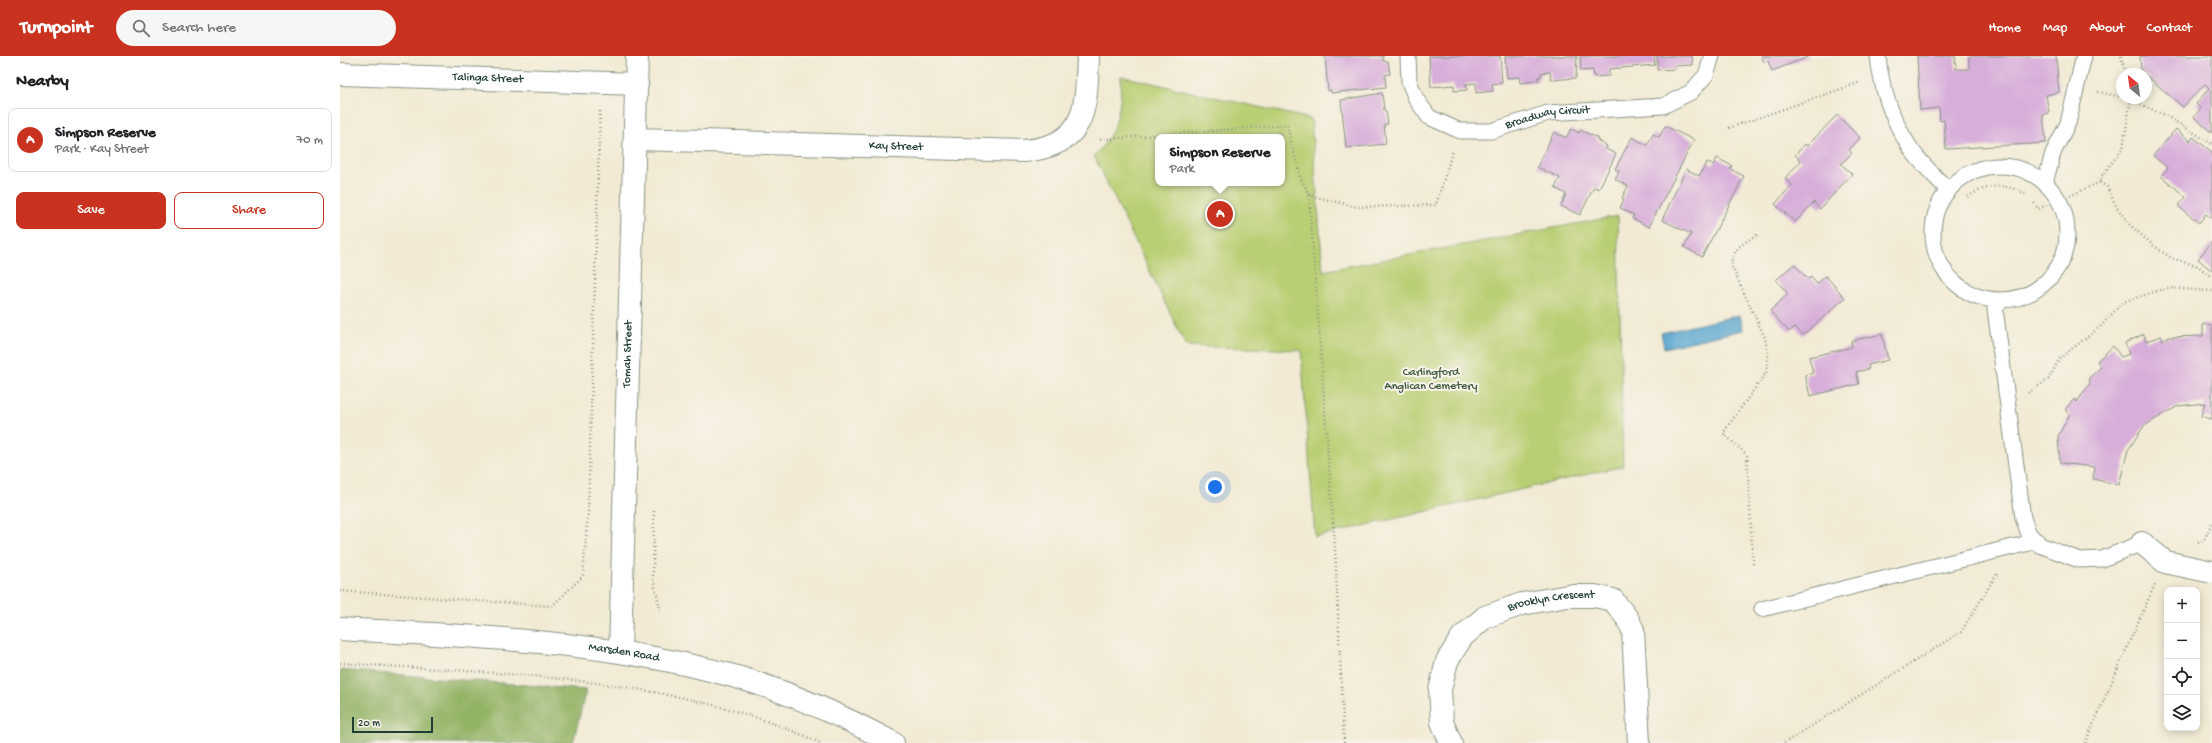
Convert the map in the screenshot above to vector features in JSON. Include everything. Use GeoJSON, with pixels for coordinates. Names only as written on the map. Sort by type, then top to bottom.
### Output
{"type":"FeatureCollection","features":[{"type":"Feature","properties":{"kind":"main road","name":"Tomah Street"},"geometry":{"type":"LineString","coordinates":[[620,651],[636,139],[637,56]]}},
{"type":"Feature","properties":{"kind":"main road","name":"Kay Street"},"geometry":{"type":"LineString","coordinates":[[636,139],[1024,151],[1041,149],[1061,142],[1075,129],[1083,111],[1087,93],[1088,56]]}},
{"type":"Feature","properties":{"kind":"main road","name":"Talinga Street"},"geometry":{"type":"LineString","coordinates":[[340,74],[636,84]]}},
{"type":"Feature","properties":{"kind":"main road"},"geometry":{"type":"LineString","coordinates":[[2142,543],[2165,562],[2212,572]]}},
{"type":"Feature","properties":{"kind":"main road","name":"Brooklyn Crescent"},"geometry":{"type":"LineString","coordinates":[[1451,743],[1442,722],[1440,690],[1447,661],[1462,637],[1485,617],[1522,604],[1568,596],[1588,596],[1613,600],[1627,618],[1633,630],[1639,743]]}},
{"type":"Feature","properties":{"kind":"main road","name":"Marsden Road"},"geometry":{"type":"LineString","coordinates":[[340,629],[573,645],[620,651],[716,671],[762,686],[845,717],[893,743]]}},
{"type":"Feature","properties":{"kind":"lane","name":"Broadway Circuit"},"geometry":{"type":"LineString","coordinates":[[1408,56],[1409,81],[1416,99],[1429,117],[1460,131],[1491,131],[1548,113],[1663,106],[1691,92],[1706,75],[1712,56]]}},
{"type":"Feature","properties":{"kind":"lane"},"geometry":{"type":"LineString","coordinates":[[1878,56],[1880,76],[1889,106],[1909,147],[1948,190]]}},
{"type":"Feature","properties":{"kind":"lane"},"geometry":{"type":"LineString","coordinates":[[2045,183],[2053,153],[2068,123],[2084,56]]}},
{"type":"Feature","properties":{"kind":"lane"},"geometry":{"type":"LineString","coordinates":[[2006,166],[2027,171],[2045,183],[2061,204],[2067,225],[2066,247],[2058,268],[2043,285],[2024,296],[2001,300],[1981,298],[1962,289],[1947,276],[1937,258],[1932,238],[1934,218],[1942,198],[1948,190],[1965,175],[1985,167],[2006,166]]}},
{"type":"Feature","properties":{"kind":"lane"},"geometry":{"type":"LineString","coordinates":[[2001,300],[1995,309],[2023,518],[2029,534],[2037,541],[2059,554],[2079,560],[2102,559],[2142,543]]}},
{"type":"Feature","properties":{"kind":"lane"},"geometry":{"type":"LineString","coordinates":[[1762,609],[2037,541]]}},
{"type":"Feature","properties":{"kind":"path"},"geometry":{"type":"LineString","coordinates":[[2121,56],[2124,68]]}},
{"type":"Feature","properties":{"kind":"path"},"geometry":{"type":"LineString","coordinates":[[1729,128],[1880,76]]}},
{"type":"Feature","properties":{"kind":"path"},"geometry":{"type":"LineString","coordinates":[[340,591],[552,606],[583,576],[588,513],[600,83]]}},
{"type":"Feature","properties":{"kind":"path"},"geometry":{"type":"LineString","coordinates":[[2100,177],[2123,148],[2130,104]]}},
{"type":"Feature","properties":{"kind":"path"},"geometry":{"type":"LineString","coordinates":[[2143,104],[2165,115],[2212,144]]}},
{"type":"Feature","properties":{"kind":"path"},"geometry":{"type":"LineString","coordinates":[[1167,134],[1287,125],[1300,176],[1309,195],[1335,548],[1344,743]]}},
{"type":"Feature","properties":{"kind":"path"},"geometry":{"type":"LineString","coordinates":[[1309,195],[1357,207],[1436,205],[1460,131]]}},
{"type":"Feature","properties":{"kind":"path"},"geometry":{"type":"LineString","coordinates":[[1061,142],[1155,135]]}},
{"type":"Feature","properties":{"kind":"path"},"geometry":{"type":"LineString","coordinates":[[2100,182],[2107,187],[2117,208],[2130,225],[2154,246],[2171,258],[2198,266],[2212,277]]}},
{"type":"Feature","properties":{"kind":"path"},"geometry":{"type":"LineString","coordinates":[[1752,564],[1747,455],[1723,434],[1766,373],[1768,355],[1765,338],[1731,265],[1732,255],[1740,245],[1757,235]]}},
{"type":"Feature","properties":{"kind":"path"},"geometry":{"type":"LineString","coordinates":[[2008,406],[2049,380],[2059,359],[2101,326],[2123,302],[2166,288],[2212,291]]}},
{"type":"Feature","properties":{"kind":"path"},"geometry":{"type":"LineString","coordinates":[[654,511],[653,580],[661,612]]}},
{"type":"Feature","properties":{"kind":"path"},"geometry":{"type":"LineString","coordinates":[[2084,743],[2165,562],[2204,540],[2212,523]]}},
{"type":"Feature","properties":{"kind":"path"},"geometry":{"type":"LineString","coordinates":[[1784,743],[1961,632],[2014,547]]}},
{"type":"Feature","properties":{"kind":"path"},"geometry":{"type":"LineString","coordinates":[[340,663],[550,678],[676,696],[735,710],[820,743]]}},
{"type":"Feature","properties":{"kind":"green space","name":"Carlingford Anglican Cemetery"},"geometry":{"type":"Polygon","coordinates":[[[1121,76],[1311,119],[1323,271],[1618,216],[1623,466],[1315,537],[1301,350],[1186,346],[1094,156],[1102,147],[1113,129],[1119,110],[1121,76]]]}},
{"type":"Feature","properties":{"kind":"green space"},"geometry":{"type":"Polygon","coordinates":[[[340,670],[586,690],[573,743],[340,743],[340,670]]]}},
{"type":"Feature","properties":{"kind":"water"},"geometry":{"type":"Polygon","coordinates":[[[1740,315],[1743,330],[1664,348],[1661,333],[1740,315]]]}},
{"type":"Feature","properties":{"kind":"building"},"geometry":{"type":"Polygon","coordinates":[[[1325,56],[1383,56],[1383,61],[1388,61],[1390,74],[1385,75],[1386,87],[1331,93],[1331,90],[1328,91],[1325,56]]]}},
{"type":"Feature","properties":{"kind":"building"},"geometry":{"type":"Polygon","coordinates":[[[1429,56],[1500,56],[1502,83],[1492,84],[1493,91],[1476,93],[1476,83],[1466,84],[1467,90],[1454,91],[1454,85],[1431,87],[1429,56]]]}},
{"type":"Feature","properties":{"kind":"building"},"geometry":{"type":"Polygon","coordinates":[[[1505,56],[1577,56],[1576,78],[1551,80],[1550,72],[1541,73],[1541,77],[1538,77],[1538,81],[1520,83],[1519,77],[1507,78],[1505,56]]]}},
{"type":"Feature","properties":{"kind":"building"},"geometry":{"type":"Polygon","coordinates":[[[1580,56],[1654,56],[1655,65],[1609,69],[1609,76],[1594,77],[1593,70],[1581,71],[1580,56]]]}},
{"type":"Feature","properties":{"kind":"building"},"geometry":{"type":"Polygon","coordinates":[[[1657,56],[1692,56],[1693,65],[1674,66],[1675,69],[1657,70],[1657,56]]]}},
{"type":"Feature","properties":{"kind":"building"},"geometry":{"type":"Polygon","coordinates":[[[1761,56],[1810,56],[1772,71],[1768,61],[1764,62],[1761,56]]]}},
{"type":"Feature","properties":{"kind":"building"},"geometry":{"type":"Polygon","coordinates":[[[1917,56],[1955,56],[1956,69],[1969,69],[1969,56],[2056,56],[2059,92],[2046,95],[2049,113],[2043,115],[2046,143],[1946,149],[1944,120],[1940,121],[1939,108],[1920,110],[1917,56]]]}},
{"type":"Feature","properties":{"kind":"building"},"geometry":{"type":"Polygon","coordinates":[[[2140,56],[2212,56],[2212,133],[2194,117],[2201,108],[2196,104],[2209,88],[2205,84],[2183,107],[2152,80],[2152,68],[2141,68],[2140,56]]]}},
{"type":"Feature","properties":{"kind":"building"},"geometry":{"type":"Polygon","coordinates":[[[1382,93],[1384,110],[1386,111],[1388,124],[1384,124],[1386,144],[1346,148],[1341,100],[1382,93]]]}},
{"type":"Feature","properties":{"kind":"building"},"geometry":{"type":"Polygon","coordinates":[[[1837,115],[1860,138],[1849,150],[1852,153],[1841,164],[1852,174],[1820,209],[1814,202],[1795,222],[1775,204],[1792,185],[1785,178],[1801,161],[1795,155],[1805,144],[1807,146],[1837,115]]]}},
{"type":"Feature","properties":{"kind":"building"},"geometry":{"type":"Polygon","coordinates":[[[1665,126],[1694,140],[1649,227],[1632,218],[1634,215],[1620,208],[1624,199],[1622,198],[1628,186],[1615,179],[1619,171],[1615,169],[1632,137],[1647,145],[1653,134],[1659,137],[1665,126]]]}},
{"type":"Feature","properties":{"kind":"building"},"geometry":{"type":"Polygon","coordinates":[[[1571,129],[1579,133],[1580,130],[1598,138],[1597,140],[1607,146],[1606,149],[1616,154],[1599,189],[1594,187],[1580,215],[1561,206],[1566,194],[1555,188],[1560,178],[1537,167],[1554,132],[1566,138],[1571,129]]]}},
{"type":"Feature","properties":{"kind":"building"},"geometry":{"type":"Polygon","coordinates":[[[2176,129],[2190,141],[2193,137],[2212,152],[2212,219],[2206,214],[2199,223],[2178,206],[2186,197],[2161,176],[2168,168],[2153,156],[2176,129]]]}},
{"type":"Feature","properties":{"kind":"building"},"geometry":{"type":"Polygon","coordinates":[[[1717,158],[1732,166],[1730,169],[1744,176],[1702,257],[1684,247],[1691,234],[1662,220],[1686,169],[1699,176],[1707,162],[1713,165],[1717,158]]]}},
{"type":"Feature","properties":{"kind":"building"},"geometry":{"type":"Polygon","coordinates":[[[2212,242],[2212,271],[2198,259],[2212,242]]]}},
{"type":"Feature","properties":{"kind":"building"},"geometry":{"type":"Polygon","coordinates":[[[1794,264],[1808,279],[1811,277],[1817,284],[1826,276],[1845,298],[1803,335],[1795,327],[1789,332],[1770,311],[1788,294],[1776,280],[1794,264]]]}},
{"type":"Feature","properties":{"kind":"building"},"geometry":{"type":"Polygon","coordinates":[[[2203,324],[2212,325],[2212,419],[2201,416],[2205,403],[2178,406],[2144,426],[2128,450],[2119,485],[2093,479],[2095,467],[2060,463],[2058,436],[2070,414],[2065,410],[2074,399],[2077,402],[2090,383],[2089,378],[2101,367],[2097,361],[2113,346],[2121,357],[2129,354],[2125,343],[2144,334],[2146,341],[2161,336],[2163,340],[2168,337],[2203,336],[2203,324]]]}},
{"type":"Feature","properties":{"kind":"building"},"geometry":{"type":"Polygon","coordinates":[[[1882,334],[1888,360],[1868,365],[1869,369],[1856,372],[1859,384],[1810,396],[1805,375],[1813,373],[1809,357],[1852,347],[1851,341],[1882,334]]]}},
{"type":"Feature","properties":{"kind":"place","name":"Simpson Reserve"},"geometry":{"type":"Point","coordinates":[1220,214]}}]}
